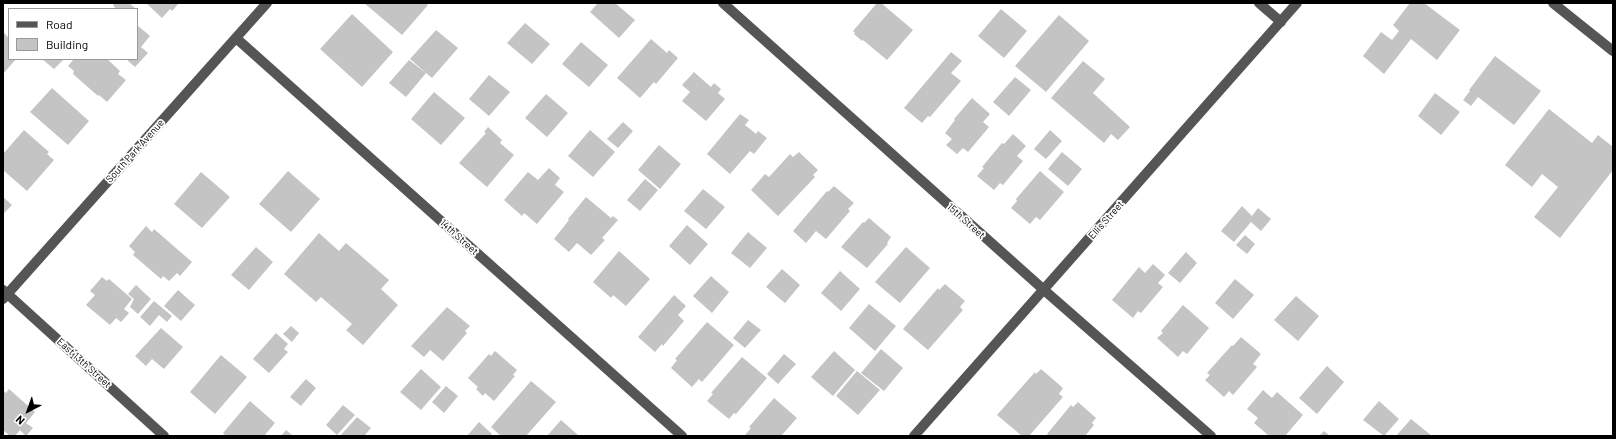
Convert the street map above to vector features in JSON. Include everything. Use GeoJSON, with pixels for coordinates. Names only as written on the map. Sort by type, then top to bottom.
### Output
{"type":"FeatureCollection","features":[{"type":"Feature","properties":{"kind":"street","name":"South Park Avenue"},"geometry":{"type":"LineString","coordinates":[[5,294],[267,3]]}},
{"type":"Feature","properties":{"kind":"street","name":"15th Street"},"geometry":{"type":"LineString","coordinates":[[724,3],[1044,290],[1211,436]]}},
{"type":"Feature","properties":{"kind":"street"},"geometry":{"type":"LineString","coordinates":[[1259,3],[1281,22]]}},
{"type":"Feature","properties":{"kind":"street","name":"Ellis Street"},"geometry":{"type":"LineString","coordinates":[[914,436],[1297,3]]}},
{"type":"Feature","properties":{"kind":"street"},"geometry":{"type":"LineString","coordinates":[[1554,3],[1613,51]]}},
{"type":"Feature","properties":{"kind":"street","name":"14th Street"},"geometry":{"type":"LineString","coordinates":[[236,38],[682,436]]}},
{"type":"Feature","properties":{"kind":"street","name":"East 13th Street"},"geometry":{"type":"LineString","coordinates":[[5,294],[164,436]]}},
{"type":"Feature","properties":{"kind":"building"},"geometry":{"type":"Polygon","coordinates":[[[115,3],[129,3],[135,8],[115,8],[113,5],[115,3]]]}},
{"type":"Feature","properties":{"kind":"building"},"geometry":{"type":"Polygon","coordinates":[[[146,3],[179,3],[172,11],[170,9],[162,18],[146,3]]]}},
{"type":"Feature","properties":{"kind":"building"},"geometry":{"type":"Polygon","coordinates":[[[364,3],[425,3],[428,5],[402,35],[364,3]]]}},
{"type":"Feature","properties":{"kind":"building"},"geometry":{"type":"Polygon","coordinates":[[[598,3],[615,3],[635,20],[619,38],[590,12],[598,3]]]}},
{"type":"Feature","properties":{"kind":"building"},"geometry":{"type":"Polygon","coordinates":[[[877,3],[881,3],[913,30],[887,60],[863,40],[862,41],[854,34],[855,33],[853,31],[877,3]]]}},
{"type":"Feature","properties":{"kind":"building"},"geometry":{"type":"Polygon","coordinates":[[[1410,3],[1424,3],[1460,30],[1437,60],[1411,39],[1384,74],[1363,56],[1381,32],[1392,40],[1399,31],[1393,25],[1410,3]]]}},
{"type":"Feature","properties":{"kind":"building"},"geometry":{"type":"Polygon","coordinates":[[[1001,9],[1027,31],[1004,58],[978,36],[1001,9]]]}},
{"type":"Feature","properties":{"kind":"building"},"geometry":{"type":"Polygon","coordinates":[[[352,14],[393,52],[362,87],[320,49],[352,14]]]}},
{"type":"Feature","properties":{"kind":"building"},"geometry":{"type":"Polygon","coordinates":[[[1059,15],[1089,41],[1046,92],[1015,66],[1059,15]]]}},
{"type":"Feature","properties":{"kind":"building"},"geometry":{"type":"Polygon","coordinates":[[[525,23],[550,44],[532,64],[507,43],[525,23]]]}},
{"type":"Feature","properties":{"kind":"building"},"geometry":{"type":"Polygon","coordinates":[[[138,26],[150,36],[141,47],[148,53],[135,67],[127,60],[138,60],[138,26]]]}},
{"type":"Feature","properties":{"kind":"building"},"geometry":{"type":"Polygon","coordinates":[[[436,30],[458,48],[432,78],[410,59],[436,30]]]}},
{"type":"Feature","properties":{"kind":"building"},"geometry":{"type":"Polygon","coordinates":[[[3,32],[8,37],[8,60],[15,60],[3,74],[3,32]]]}},
{"type":"Feature","properties":{"kind":"building"},"geometry":{"type":"Polygon","coordinates":[[[651,39],[667,53],[669,50],[678,58],[656,84],[654,82],[640,98],[617,78],[651,39]]]}},
{"type":"Feature","properties":{"kind":"building"},"geometry":{"type":"Polygon","coordinates":[[[581,42],[608,65],[589,87],[562,64],[581,42]]]}},
{"type":"Feature","properties":{"kind":"building"},"geometry":{"type":"Polygon","coordinates":[[[951,52],[962,61],[951,73],[961,81],[930,117],[928,116],[922,123],[904,108],[951,52]]]}},
{"type":"Feature","properties":{"kind":"building"},"geometry":{"type":"Polygon","coordinates":[[[1495,56],[1541,91],[1514,125],[1478,97],[1471,106],[1463,100],[1495,56]]]}},
{"type":"Feature","properties":{"kind":"building"},"geometry":{"type":"Polygon","coordinates":[[[43,60],[63,60],[54,69],[43,60]]]}},
{"type":"Feature","properties":{"kind":"building"},"geometry":{"type":"Polygon","coordinates":[[[73,60],[108,60],[120,71],[118,74],[126,80],[107,102],[73,74],[74,71],[68,66],[73,60]]]}},
{"type":"Feature","properties":{"kind":"building"},"geometry":{"type":"Polygon","coordinates":[[[409,60],[426,73],[406,97],[389,83],[409,60]]]}},
{"type":"Feature","properties":{"kind":"building"},"geometry":{"type":"Polygon","coordinates":[[[1083,61],[1105,79],[1093,93],[1130,127],[1118,140],[1111,134],[1104,143],[1051,98],[1083,61]]]}},
{"type":"Feature","properties":{"kind":"building"},"geometry":{"type":"Polygon","coordinates":[[[694,72],[711,87],[714,83],[721,89],[718,93],[725,99],[706,121],[682,101],[690,92],[682,85],[694,72]]]}},
{"type":"Feature","properties":{"kind":"building"},"geometry":{"type":"Polygon","coordinates":[[[489,75],[510,92],[489,116],[469,99],[489,75]]]}},
{"type":"Feature","properties":{"kind":"building"},"geometry":{"type":"Polygon","coordinates":[[[1015,77],[1031,90],[1009,116],[993,102],[1015,77]]]}},
{"type":"Feature","properties":{"kind":"building"},"geometry":{"type":"Polygon","coordinates":[[[52,88],[89,121],[68,145],[30,112],[52,88]]]}},
{"type":"Feature","properties":{"kind":"building"},"geometry":{"type":"Polygon","coordinates":[[[434,92],[465,118],[441,145],[411,119],[434,92]]]}},
{"type":"Feature","properties":{"kind":"building"},"geometry":{"type":"Polygon","coordinates":[[[1435,93],[1460,112],[1441,135],[1418,116],[1435,93]]]}},
{"type":"Feature","properties":{"kind":"building"},"geometry":{"type":"Polygon","coordinates":[[[546,94],[568,113],[547,137],[525,118],[546,94]]]}},
{"type":"Feature","properties":{"kind":"building"},"geometry":{"type":"Polygon","coordinates":[[[972,98],[990,114],[983,122],[989,127],[968,152],[963,148],[957,154],[946,145],[952,139],[945,133],[955,120],[954,119],[972,98]]]}},
{"type":"Feature","properties":{"kind":"building"},"geometry":{"type":"Polygon","coordinates":[[[1549,109],[1592,143],[1598,135],[1613,147],[1613,170],[1560,238],[1534,217],[1558,187],[1542,174],[1532,187],[1505,165],[1549,109]]]}},
{"type":"Feature","properties":{"kind":"building"},"geometry":{"type":"Polygon","coordinates":[[[740,114],[749,120],[745,125],[756,134],[758,131],[767,138],[754,154],[750,151],[730,174],[707,154],[740,114]]]}},
{"type":"Feature","properties":{"kind":"building"},"geometry":{"type":"Polygon","coordinates":[[[623,122],[633,131],[618,148],[607,139],[623,122]]]}},
{"type":"Feature","properties":{"kind":"building"},"geometry":{"type":"Polygon","coordinates":[[[488,127],[502,140],[500,143],[514,155],[487,187],[459,163],[486,133],[484,132],[488,127]]]}},
{"type":"Feature","properties":{"kind":"building"},"geometry":{"type":"Polygon","coordinates":[[[24,130],[49,152],[47,154],[54,160],[27,191],[3,170],[3,154],[24,130]]]}},
{"type":"Feature","properties":{"kind":"building"},"geometry":{"type":"Polygon","coordinates":[[[590,130],[615,152],[593,177],[568,156],[590,130]]]}},
{"type":"Feature","properties":{"kind":"building"},"geometry":{"type":"Polygon","coordinates":[[[1050,130],[1062,141],[1046,159],[1034,149],[1050,130]]]}},
{"type":"Feature","properties":{"kind":"building"},"geometry":{"type":"Polygon","coordinates":[[[1013,134],[1026,146],[1017,156],[1023,161],[1003,185],[1000,183],[994,190],[977,176],[984,168],[982,167],[1002,143],[1004,144],[1013,134]]]}},
{"type":"Feature","properties":{"kind":"building"},"geometry":{"type":"Polygon","coordinates":[[[659,145],[681,164],[660,189],[638,170],[659,145]]]}},
{"type":"Feature","properties":{"kind":"building"},"geometry":{"type":"Polygon","coordinates":[[[799,152],[818,170],[813,175],[815,177],[778,216],[751,190],[765,174],[769,177],[790,154],[793,157],[799,152]]]}},
{"type":"Feature","properties":{"kind":"building"},"geometry":{"type":"Polygon","coordinates":[[[1062,152],[1082,169],[1068,186],[1048,169],[1062,152]]]}},
{"type":"Feature","properties":{"kind":"building"},"geometry":{"type":"Polygon","coordinates":[[[549,168],[560,178],[555,185],[564,192],[537,224],[524,213],[522,216],[504,200],[528,172],[538,180],[549,168]]]}},
{"type":"Feature","properties":{"kind":"building"},"geometry":{"type":"Polygon","coordinates":[[[288,171],[320,199],[291,232],[259,204],[288,171]]]}},
{"type":"Feature","properties":{"kind":"building"},"geometry":{"type":"Polygon","coordinates":[[[1040,171],[1064,192],[1040,220],[1036,217],[1030,224],[1011,208],[1017,201],[1016,199],[1040,171]]]}},
{"type":"Feature","properties":{"kind":"building"},"geometry":{"type":"Polygon","coordinates":[[[201,172],[230,197],[202,228],[174,204],[201,172]]]}},
{"type":"Feature","properties":{"kind":"building"},"geometry":{"type":"Polygon","coordinates":[[[645,179],[658,190],[640,211],[627,200],[645,179]]]}},
{"type":"Feature","properties":{"kind":"building"},"geometry":{"type":"Polygon","coordinates":[[[834,186],[854,203],[848,209],[850,211],[826,239],[816,231],[806,243],[793,231],[827,191],[828,192],[834,186]]]}},
{"type":"Feature","properties":{"kind":"building"},"geometry":{"type":"Polygon","coordinates":[[[703,189],[725,207],[706,229],[684,211],[703,189]]]}},
{"type":"Feature","properties":{"kind":"building"},"geometry":{"type":"Polygon","coordinates":[[[3,197],[12,205],[3,214],[3,197]]]}},
{"type":"Feature","properties":{"kind":"building"},"geometry":{"type":"Polygon","coordinates":[[[586,197],[611,218],[613,216],[618,220],[602,238],[605,240],[591,255],[577,243],[569,252],[554,239],[586,197]]]}},
{"type":"Feature","properties":{"kind":"building"},"geometry":{"type":"Polygon","coordinates":[[[1242,206],[1252,216],[1258,208],[1271,219],[1261,231],[1251,222],[1234,242],[1221,231],[1242,206]]]}},
{"type":"Feature","properties":{"kind":"building"},"geometry":{"type":"Polygon","coordinates":[[[869,218],[891,237],[887,243],[888,244],[867,268],[841,247],[863,222],[864,223],[869,218]]]}},
{"type":"Feature","properties":{"kind":"building"},"geometry":{"type":"Polygon","coordinates":[[[687,225],[708,244],[690,265],[669,246],[687,225]]]}},
{"type":"Feature","properties":{"kind":"building"},"geometry":{"type":"Polygon","coordinates":[[[146,226],[152,232],[154,229],[192,262],[180,276],[177,273],[169,281],[163,276],[161,279],[133,255],[135,252],[129,246],[146,226]]]}},
{"type":"Feature","properties":{"kind":"building"},"geometry":{"type":"Polygon","coordinates":[[[748,232],[767,248],[750,268],[731,253],[748,232]]]}},
{"type":"Feature","properties":{"kind":"building"},"geometry":{"type":"Polygon","coordinates":[[[319,233],[339,251],[346,243],[389,280],[381,289],[398,305],[363,345],[346,330],[352,324],[321,297],[316,302],[284,274],[319,233]]]}},
{"type":"Feature","properties":{"kind":"building"},"geometry":{"type":"Polygon","coordinates":[[[1245,235],[1255,244],[1247,254],[1236,245],[1245,235]]]}},
{"type":"Feature","properties":{"kind":"building"},"geometry":{"type":"Polygon","coordinates":[[[256,247],[273,262],[249,290],[231,275],[256,247]]]}},
{"type":"Feature","properties":{"kind":"building"},"geometry":{"type":"Polygon","coordinates":[[[906,247],[930,268],[900,303],[875,282],[906,247]]]}},
{"type":"Feature","properties":{"kind":"building"},"geometry":{"type":"Polygon","coordinates":[[[619,251],[650,279],[626,306],[613,295],[611,298],[593,282],[619,251]]]}},
{"type":"Feature","properties":{"kind":"building"},"geometry":{"type":"Polygon","coordinates":[[[1186,252],[1197,263],[1180,283],[1168,273],[1186,252]]]}},
{"type":"Feature","properties":{"kind":"building"},"geometry":{"type":"Polygon","coordinates":[[[1153,264],[1165,275],[1158,283],[1163,287],[1141,313],[1138,311],[1133,318],[1112,300],[1139,267],[1145,273],[1153,264]]]}},
{"type":"Feature","properties":{"kind":"building"},"geometry":{"type":"Polygon","coordinates":[[[782,269],[800,285],[785,303],[766,287],[782,269]]]}},
{"type":"Feature","properties":{"kind":"building"},"geometry":{"type":"Polygon","coordinates":[[[840,271],[860,289],[841,311],[821,293],[840,271]]]}},
{"type":"Feature","properties":{"kind":"building"},"geometry":{"type":"Polygon","coordinates":[[[711,276],[729,292],[712,313],[693,296],[711,276]]]}},
{"type":"Feature","properties":{"kind":"building"},"geometry":{"type":"Polygon","coordinates":[[[102,277],[107,281],[109,279],[132,299],[124,309],[129,313],[121,322],[116,318],[110,325],[86,305],[95,295],[90,291],[102,277]]]}},
{"type":"Feature","properties":{"kind":"building"},"geometry":{"type":"Polygon","coordinates":[[[1235,279],[1254,295],[1233,319],[1215,303],[1235,279]]]}},
{"type":"Feature","properties":{"kind":"building"},"geometry":{"type":"Polygon","coordinates":[[[945,284],[965,301],[960,307],[963,310],[928,350],[903,329],[938,288],[939,290],[945,284]]]}},
{"type":"Feature","properties":{"kind":"building"},"geometry":{"type":"Polygon","coordinates":[[[136,285],[151,299],[138,314],[130,307],[134,299],[128,294],[136,285]]]}},
{"type":"Feature","properties":{"kind":"building"},"geometry":{"type":"Polygon","coordinates":[[[178,290],[195,305],[181,321],[164,306],[178,290]]]}},
{"type":"Feature","properties":{"kind":"building"},"geometry":{"type":"Polygon","coordinates":[[[674,295],[686,306],[678,315],[684,321],[663,346],[662,344],[655,352],[638,337],[674,295]]]}},
{"type":"Feature","properties":{"kind":"building"},"geometry":{"type":"Polygon","coordinates":[[[1296,296],[1319,316],[1298,341],[1274,320],[1296,296]]]}},
{"type":"Feature","properties":{"kind":"building"},"geometry":{"type":"Polygon","coordinates":[[[154,301],[172,316],[167,322],[159,315],[150,326],[140,317],[154,301]]]}},
{"type":"Feature","properties":{"kind":"building"},"geometry":{"type":"Polygon","coordinates":[[[869,304],[896,326],[875,351],[849,328],[869,304]]]}},
{"type":"Feature","properties":{"kind":"building"},"geometry":{"type":"Polygon","coordinates":[[[1183,305],[1209,328],[1187,354],[1183,351],[1178,357],[1157,338],[1163,333],[1161,331],[1183,305]]]}},
{"type":"Feature","properties":{"kind":"building"},"geometry":{"type":"Polygon","coordinates":[[[447,307],[470,326],[465,331],[467,333],[443,361],[430,350],[424,357],[411,346],[447,307]]]}},
{"type":"Feature","properties":{"kind":"building"},"geometry":{"type":"Polygon","coordinates":[[[748,320],[761,330],[745,348],[733,338],[748,320]]]}},
{"type":"Feature","properties":{"kind":"building"},"geometry":{"type":"Polygon","coordinates":[[[707,322],[734,345],[702,382],[699,379],[692,387],[671,368],[677,360],[675,359],[707,322]]]}},
{"type":"Feature","properties":{"kind":"building"},"geometry":{"type":"Polygon","coordinates":[[[291,326],[299,333],[292,342],[283,334],[291,326]]]}},
{"type":"Feature","properties":{"kind":"building"},"geometry":{"type":"Polygon","coordinates":[[[161,328],[183,347],[164,369],[152,359],[146,366],[135,356],[161,328]]]}},
{"type":"Feature","properties":{"kind":"building"},"geometry":{"type":"Polygon","coordinates":[[[276,333],[288,344],[284,349],[288,352],[269,373],[253,359],[276,333]]]}},
{"type":"Feature","properties":{"kind":"building"},"geometry":{"type":"Polygon","coordinates":[[[1241,337],[1261,354],[1253,364],[1257,367],[1233,395],[1229,391],[1224,397],[1205,380],[1210,375],[1207,373],[1241,337]]]}},
{"type":"Feature","properties":{"kind":"building"},"geometry":{"type":"Polygon","coordinates":[[[881,349],[903,368],[884,391],[861,373],[881,349]]]}},
{"type":"Feature","properties":{"kind":"building"},"geometry":{"type":"Polygon","coordinates":[[[495,351],[517,370],[513,375],[515,376],[494,401],[485,393],[483,396],[476,389],[478,387],[468,378],[489,354],[491,356],[495,351]]]}},
{"type":"Feature","properties":{"kind":"building"},"geometry":{"type":"Polygon","coordinates":[[[834,351],[855,370],[833,396],[811,377],[834,351]]]}},
{"type":"Feature","properties":{"kind":"building"},"geometry":{"type":"Polygon","coordinates":[[[784,354],[796,364],[778,384],[767,374],[784,354]]]}},
{"type":"Feature","properties":{"kind":"building"},"geometry":{"type":"Polygon","coordinates":[[[221,355],[247,377],[215,414],[190,392],[221,355]]]}},
{"type":"Feature","properties":{"kind":"building"},"geometry":{"type":"Polygon","coordinates":[[[742,357],[767,378],[736,414],[734,413],[729,419],[707,401],[713,394],[711,393],[742,357]]]}},
{"type":"Feature","properties":{"kind":"building"},"geometry":{"type":"Polygon","coordinates":[[[1327,366],[1344,382],[1317,414],[1299,398],[1327,366]]]}},
{"type":"Feature","properties":{"kind":"building"},"geometry":{"type":"Polygon","coordinates":[[[421,369],[441,387],[421,410],[400,392],[421,369]]]}},
{"type":"Feature","properties":{"kind":"building"},"geometry":{"type":"Polygon","coordinates":[[[1041,369],[1063,388],[1059,394],[1063,397],[1029,436],[1022,436],[997,415],[1035,372],[1036,374],[1041,369]]]}},
{"type":"Feature","properties":{"kind":"building"},"geometry":{"type":"Polygon","coordinates":[[[857,371],[880,390],[858,415],[836,396],[857,371]]]}},
{"type":"Feature","properties":{"kind":"building"},"geometry":{"type":"Polygon","coordinates":[[[306,379],[316,388],[301,406],[290,397],[306,379]]]}},
{"type":"Feature","properties":{"kind":"building"},"geometry":{"type":"Polygon","coordinates":[[[531,381],[556,402],[526,436],[501,436],[491,427],[531,381]]]}},
{"type":"Feature","properties":{"kind":"building"},"geometry":{"type":"Polygon","coordinates":[[[446,386],[458,396],[444,413],[432,402],[446,386]]]}},
{"type":"Feature","properties":{"kind":"building"},"geometry":{"type":"Polygon","coordinates":[[[9,389],[35,412],[26,423],[33,428],[26,436],[20,430],[15,436],[10,436],[3,430],[3,390],[6,393],[9,389]]]}},
{"type":"Feature","properties":{"kind":"building"},"geometry":{"type":"Polygon","coordinates":[[[1263,390],[1272,398],[1277,392],[1303,415],[1285,436],[1269,436],[1254,423],[1258,418],[1247,409],[1263,390]]]}},
{"type":"Feature","properties":{"kind":"building"},"geometry":{"type":"Polygon","coordinates":[[[774,398],[797,418],[781,436],[745,435],[751,428],[749,427],[774,398]]]}},
{"type":"Feature","properties":{"kind":"building"},"geometry":{"type":"Polygon","coordinates":[[[250,401],[275,423],[264,436],[226,436],[223,433],[250,401]]]}},
{"type":"Feature","properties":{"kind":"building"},"geometry":{"type":"Polygon","coordinates":[[[1379,401],[1399,419],[1384,436],[1363,420],[1379,401]]]}},
{"type":"Feature","properties":{"kind":"building"},"geometry":{"type":"Polygon","coordinates":[[[1078,402],[1096,418],[1092,423],[1094,425],[1085,436],[1049,436],[1047,434],[1071,405],[1073,407],[1078,402]]]}},
{"type":"Feature","properties":{"kind":"building"},"geometry":{"type":"Polygon","coordinates":[[[343,405],[355,415],[337,435],[326,425],[343,405]]]}},
{"type":"Feature","properties":{"kind":"building"},"geometry":{"type":"Polygon","coordinates":[[[357,417],[371,428],[364,436],[340,436],[357,417]]]}},
{"type":"Feature","properties":{"kind":"building"},"geometry":{"type":"Polygon","coordinates":[[[1411,419],[1432,436],[1396,436],[1411,419]]]}},
{"type":"Feature","properties":{"kind":"building"},"geometry":{"type":"Polygon","coordinates":[[[561,420],[579,436],[547,436],[561,420]]]}},
{"type":"Feature","properties":{"kind":"building"},"geometry":{"type":"Polygon","coordinates":[[[479,422],[492,434],[490,436],[467,436],[479,422]]]}},
{"type":"Feature","properties":{"kind":"building"},"geometry":{"type":"Polygon","coordinates":[[[286,430],[293,436],[281,436],[286,430]]]}},
{"type":"Feature","properties":{"kind":"building"},"geometry":{"type":"Polygon","coordinates":[[[1324,431],[1330,436],[1319,436],[1324,431]]]}}]}
